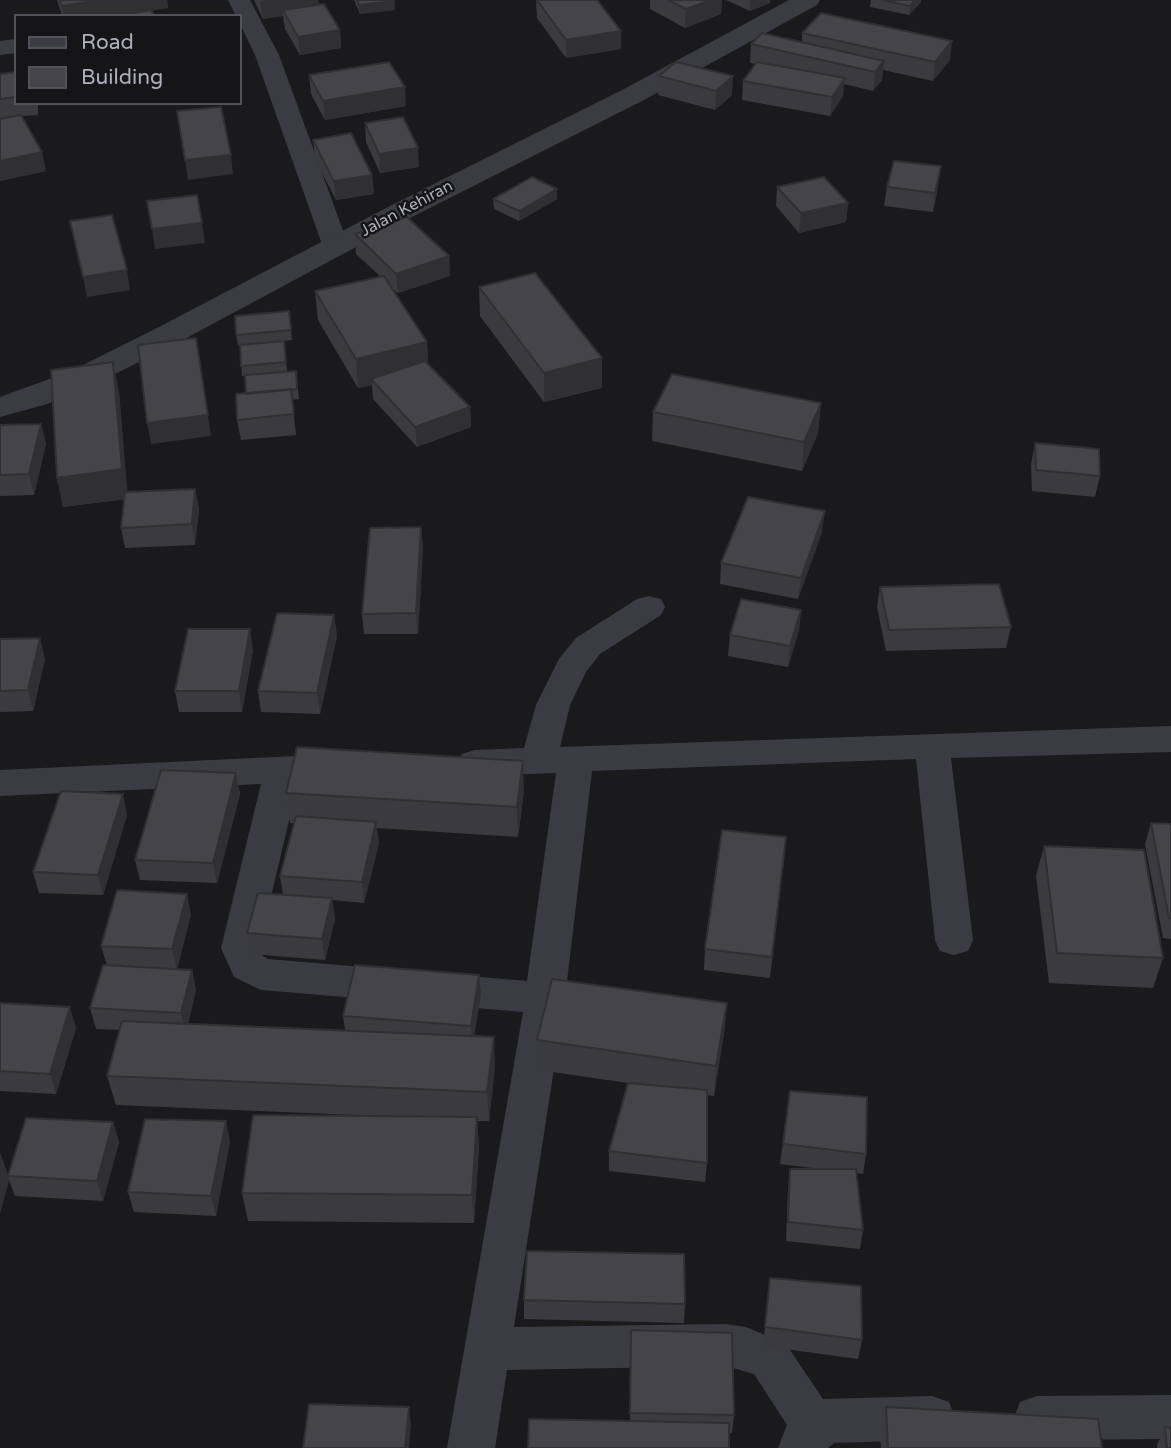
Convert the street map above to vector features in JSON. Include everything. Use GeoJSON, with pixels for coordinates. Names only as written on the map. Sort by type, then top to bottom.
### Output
{"type":"FeatureCollection","features":[{"type":"Feature","properties":{"kind":"street","name":"Jalan Kehiran"},"geometry":{"type":"LineString","coordinates":[[0,407],[36,397],[82,378],[633,95],[808,0]]}},
{"type":"Feature","properties":{"kind":"street"},"geometry":{"type":"LineString","coordinates":[[242,17],[267,55],[336,247]]}},
{"type":"Feature","properties":{"kind":"street"},"geometry":{"type":"LineString","coordinates":[[538,762],[553,705],[571,667],[588,646],[649,607]]}},
{"type":"Feature","properties":{"kind":"street"},"geometry":{"type":"LineString","coordinates":[[444,764],[1171,739]]}},
{"type":"Feature","properties":{"kind":"street"},"geometry":{"type":"LineString","coordinates":[[932,747],[954,940]]}},
{"type":"Feature","properties":{"kind":"street"},"geometry":{"type":"LineString","coordinates":[[471,1448],[545,998],[575,761]]}},
{"type":"Feature","properties":{"kind":"street"},"geometry":{"type":"LineString","coordinates":[[0,783],[377,766]]}},
{"type":"Feature","properties":{"kind":"street"},"geometry":{"type":"LineString","coordinates":[[283,769],[240,947],[248,966],[261,974],[545,998]]}},
{"type":"Feature","properties":{"kind":"street"},"geometry":{"type":"LineString","coordinates":[[489,1349],[726,1345],[746,1348],[770,1359],[809,1438],[825,1422],[1171,1417]]}},
{"type":"Feature","properties":{"kind":"building"},"geometry":{"type":"Polygon","coordinates":[[[60,0],[98,0],[62,6],[60,0]]]}},
{"type":"Feature","properties":{"kind":"building"},"geometry":{"type":"Polygon","coordinates":[[[357,0],[394,0],[394,1],[359,5],[357,0]]]}},
{"type":"Feature","properties":{"kind":"building"},"geometry":{"type":"Polygon","coordinates":[[[537,0],[597,0],[621,31],[566,40],[537,0]]]}},
{"type":"Feature","properties":{"kind":"building"},"geometry":{"type":"Polygon","coordinates":[[[668,0],[711,0],[686,9],[668,0]]]}},
{"type":"Feature","properties":{"kind":"building"},"geometry":{"type":"Polygon","coordinates":[[[883,0],[915,0],[910,6],[883,0]]]}},
{"type":"Feature","properties":{"kind":"building"},"geometry":{"type":"Polygon","coordinates":[[[324,4],[340,30],[298,37],[283,10],[324,4]]]}},
{"type":"Feature","properties":{"kind":"building"},"geometry":{"type":"Polygon","coordinates":[[[151,10],[153,14],[128,14],[151,10]]]}},
{"type":"Feature","properties":{"kind":"building"},"geometry":{"type":"Polygon","coordinates":[[[821,13],[952,41],[935,62],[802,33],[821,13]]]}},
{"type":"Feature","properties":{"kind":"building"},"geometry":{"type":"Polygon","coordinates":[[[762,33],[884,61],[875,72],[751,44],[762,33]]]}},
{"type":"Feature","properties":{"kind":"building"},"geometry":{"type":"Polygon","coordinates":[[[389,62],[405,87],[323,101],[309,75],[389,62]]]}},
{"type":"Feature","properties":{"kind":"building"},"geometry":{"type":"Polygon","coordinates":[[[676,62],[733,76],[716,91],[659,76],[676,62]]]}},
{"type":"Feature","properties":{"kind":"building"},"geometry":{"type":"Polygon","coordinates":[[[757,62],[845,78],[832,97],[743,81],[757,62]]]}},
{"type":"Feature","properties":{"kind":"building"},"geometry":{"type":"Polygon","coordinates":[[[14,72],[14,97],[0,99],[0,74],[14,72]]]}},
{"type":"Feature","properties":{"kind":"building"},"geometry":{"type":"Polygon","coordinates":[[[221,107],[231,155],[185,160],[177,111],[221,107]]]}},
{"type":"Feature","properties":{"kind":"building"},"geometry":{"type":"Polygon","coordinates":[[[21,115],[42,152],[0,161],[0,119],[21,115]]]}},
{"type":"Feature","properties":{"kind":"building"},"geometry":{"type":"Polygon","coordinates":[[[403,117],[418,148],[379,154],[365,123],[403,117]]]}},
{"type":"Feature","properties":{"kind":"building"},"geometry":{"type":"Polygon","coordinates":[[[351,133],[372,175],[334,181],[313,140],[351,133]]]}},
{"type":"Feature","properties":{"kind":"building"},"geometry":{"type":"Polygon","coordinates":[[[894,161],[941,166],[935,193],[887,187],[894,161]]]}},
{"type":"Feature","properties":{"kind":"building"},"geometry":{"type":"Polygon","coordinates":[[[532,177],[557,189],[519,211],[493,199],[532,177]]]}},
{"type":"Feature","properties":{"kind":"building"},"geometry":{"type":"Polygon","coordinates":[[[824,177],[848,203],[801,213],[777,187],[824,177]]]}},
{"type":"Feature","properties":{"kind":"building"},"geometry":{"type":"Polygon","coordinates":[[[197,195],[202,223],[152,229],[147,201],[197,195]]]}},
{"type":"Feature","properties":{"kind":"building"},"geometry":{"type":"Polygon","coordinates":[[[112,215],[127,270],[83,277],[70,221],[112,215]]]}},
{"type":"Feature","properties":{"kind":"building"},"geometry":{"type":"Polygon","coordinates":[[[407,217],[449,256],[396,274],[355,234],[407,217]]]}},
{"type":"Feature","properties":{"kind":"building"},"geometry":{"type":"Polygon","coordinates":[[[535,273],[602,358],[544,373],[479,287],[535,273]]]}},
{"type":"Feature","properties":{"kind":"building"},"geometry":{"type":"Polygon","coordinates":[[[384,276],[427,342],[356,359],[315,291],[384,276]]]}},
{"type":"Feature","properties":{"kind":"building"},"geometry":{"type":"Polygon","coordinates":[[[289,311],[291,330],[236,335],[235,316],[289,311]]]}},
{"type":"Feature","properties":{"kind":"building"},"geometry":{"type":"Polygon","coordinates":[[[196,338],[208,415],[147,423],[138,345],[196,338]]]}},
{"type":"Feature","properties":{"kind":"building"},"geometry":{"type":"Polygon","coordinates":[[[284,341],[286,362],[241,366],[240,345],[284,341]]]}},
{"type":"Feature","properties":{"kind":"building"},"geometry":{"type":"Polygon","coordinates":[[[425,361],[470,407],[415,427],[371,379],[425,361]]]}},
{"type":"Feature","properties":{"kind":"building"},"geometry":{"type":"Polygon","coordinates":[[[113,362],[122,469],[57,478],[51,370],[113,362]]]}},
{"type":"Feature","properties":{"kind":"building"},"geometry":{"type":"Polygon","coordinates":[[[296,371],[297,389],[246,394],[245,375],[296,371]]]}},
{"type":"Feature","properties":{"kind":"building"},"geometry":{"type":"Polygon","coordinates":[[[672,374],[821,403],[804,442],[653,412],[672,374]]]}},
{"type":"Feature","properties":{"kind":"building"},"geometry":{"type":"Polygon","coordinates":[[[291,389],[294,414],[237,420],[236,394],[291,389]]]}},
{"type":"Feature","properties":{"kind":"building"},"geometry":{"type":"Polygon","coordinates":[[[41,424],[29,474],[0,475],[0,425],[41,424]]]}},
{"type":"Feature","properties":{"kind":"building"},"geometry":{"type":"Polygon","coordinates":[[[1035,443],[1099,449],[1100,476],[1036,470],[1035,443]]]}},
{"type":"Feature","properties":{"kind":"building"},"geometry":{"type":"Polygon","coordinates":[[[195,489],[192,524],[121,528],[125,492],[195,489]]]}},
{"type":"Feature","properties":{"kind":"building"},"geometry":{"type":"Polygon","coordinates":[[[748,497],[825,511],[801,578],[721,563],[748,497]]]}},
{"type":"Feature","properties":{"kind":"building"},"geometry":{"type":"Polygon","coordinates":[[[421,527],[416,613],[362,614],[370,528],[421,527]]]}},
{"type":"Feature","properties":{"kind":"building"},"geometry":{"type":"Polygon","coordinates":[[[999,584],[1011,627],[889,630],[880,587],[999,584]]]}},
{"type":"Feature","properties":{"kind":"building"},"geometry":{"type":"Polygon","coordinates":[[[741,599],[801,610],[790,646],[730,635],[741,599]]]}},
{"type":"Feature","properties":{"kind":"building"},"geometry":{"type":"Polygon","coordinates":[[[277,613],[334,615],[317,693],[258,691],[277,613]]]}},
{"type":"Feature","properties":{"kind":"building"},"geometry":{"type":"Polygon","coordinates":[[[188,629],[250,629],[239,691],[175,691],[188,629]]]}},
{"type":"Feature","properties":{"kind":"building"},"geometry":{"type":"Polygon","coordinates":[[[40,638],[28,690],[0,691],[0,639],[40,638]]]}},
{"type":"Feature","properties":{"kind":"building"},"geometry":{"type":"Polygon","coordinates":[[[297,747],[523,761],[517,807],[286,793],[297,747]]]}},
{"type":"Feature","properties":{"kind":"building"},"geometry":{"type":"Polygon","coordinates":[[[161,770],[236,773],[213,863],[135,860],[161,770]]]}},
{"type":"Feature","properties":{"kind":"building"},"geometry":{"type":"Polygon","coordinates":[[[61,791],[123,794],[98,875],[33,872],[61,791]]]}},
{"type":"Feature","properties":{"kind":"building"},"geometry":{"type":"Polygon","coordinates":[[[296,816],[376,822],[362,882],[280,876],[296,816]]]}},
{"type":"Feature","properties":{"kind":"building"},"geometry":{"type":"Polygon","coordinates":[[[1151,823],[1171,824],[1171,918],[1169,918],[1151,823]]]}},
{"type":"Feature","properties":{"kind":"building"},"geometry":{"type":"Polygon","coordinates":[[[722,830],[786,837],[772,957],[705,949],[722,830]]]}},
{"type":"Feature","properties":{"kind":"building"},"geometry":{"type":"Polygon","coordinates":[[[1044,846],[1144,850],[1163,958],[1057,953],[1044,846]]]}},
{"type":"Feature","properties":{"kind":"building"},"geometry":{"type":"Polygon","coordinates":[[[117,890],[187,894],[172,949],[101,946],[117,890]]]}},
{"type":"Feature","properties":{"kind":"building"},"geometry":{"type":"Polygon","coordinates":[[[258,893],[332,898],[322,939],[247,933],[258,893]]]}},
{"type":"Feature","properties":{"kind":"building"},"geometry":{"type":"Polygon","coordinates":[[[103,965],[192,970],[181,1013],[90,1008],[103,965]]]}},
{"type":"Feature","properties":{"kind":"building"},"geometry":{"type":"Polygon","coordinates":[[[355,965],[479,975],[471,1026],[343,1016],[355,965]]]}},
{"type":"Feature","properties":{"kind":"building"},"geometry":{"type":"Polygon","coordinates":[[[552,979],[727,1003],[716,1066],[537,1040],[552,979]]]}},
{"type":"Feature","properties":{"kind":"building"},"geometry":{"type":"Polygon","coordinates":[[[0,1003],[70,1007],[50,1074],[0,1071],[0,1003]]]}},
{"type":"Feature","properties":{"kind":"building"},"geometry":{"type":"Polygon","coordinates":[[[122,1021],[494,1037],[487,1092],[107,1076],[122,1021]]]}},
{"type":"Feature","properties":{"kind":"building"},"geometry":{"type":"Polygon","coordinates":[[[628,1083],[707,1090],[707,1163],[609,1151],[628,1083]]]}},
{"type":"Feature","properties":{"kind":"building"},"geometry":{"type":"Polygon","coordinates":[[[790,1091],[867,1097],[866,1154],[783,1144],[790,1091]]]}},
{"type":"Feature","properties":{"kind":"building"},"geometry":{"type":"Polygon","coordinates":[[[253,1115],[477,1117],[472,1195],[242,1193],[253,1115]]]}},
{"type":"Feature","properties":{"kind":"building"},"geometry":{"type":"Polygon","coordinates":[[[26,1118],[113,1122],[97,1181],[8,1176],[26,1118]]]}},
{"type":"Feature","properties":{"kind":"building"},"geometry":{"type":"Polygon","coordinates":[[[145,1119],[226,1121],[211,1196],[128,1192],[145,1119]]]}},
{"type":"Feature","properties":{"kind":"building"},"geometry":{"type":"Polygon","coordinates":[[[790,1169],[856,1169],[863,1230],[788,1222],[790,1169]]]}},
{"type":"Feature","properties":{"kind":"building"},"geometry":{"type":"Polygon","coordinates":[[[527,1251],[684,1254],[685,1304],[524,1300],[527,1251]]]}},
{"type":"Feature","properties":{"kind":"building"},"geometry":{"type":"Polygon","coordinates":[[[770,1278],[861,1286],[862,1340],[765,1327],[770,1278]]]}},
{"type":"Feature","properties":{"kind":"building"},"geometry":{"type":"Polygon","coordinates":[[[631,1330],[732,1333],[734,1415],[630,1413],[631,1330]]]}},
{"type":"Feature","properties":{"kind":"building"},"geometry":{"type":"Polygon","coordinates":[[[309,1404],[409,1407],[405,1448],[303,1448],[309,1404]]]}},
{"type":"Feature","properties":{"kind":"building"},"geometry":{"type":"Polygon","coordinates":[[[886,1407],[1098,1419],[1102,1448],[888,1448],[886,1407]]]}},
{"type":"Feature","properties":{"kind":"building"},"geometry":{"type":"Polygon","coordinates":[[[529,1419],[729,1423],[729,1448],[528,1448],[529,1419]]]}},
{"type":"Feature","properties":{"kind":"building"},"geometry":{"type":"Polygon","coordinates":[[[1165,1427],[1171,1428],[1171,1448],[1167,1448],[1165,1427]]]}}]}
